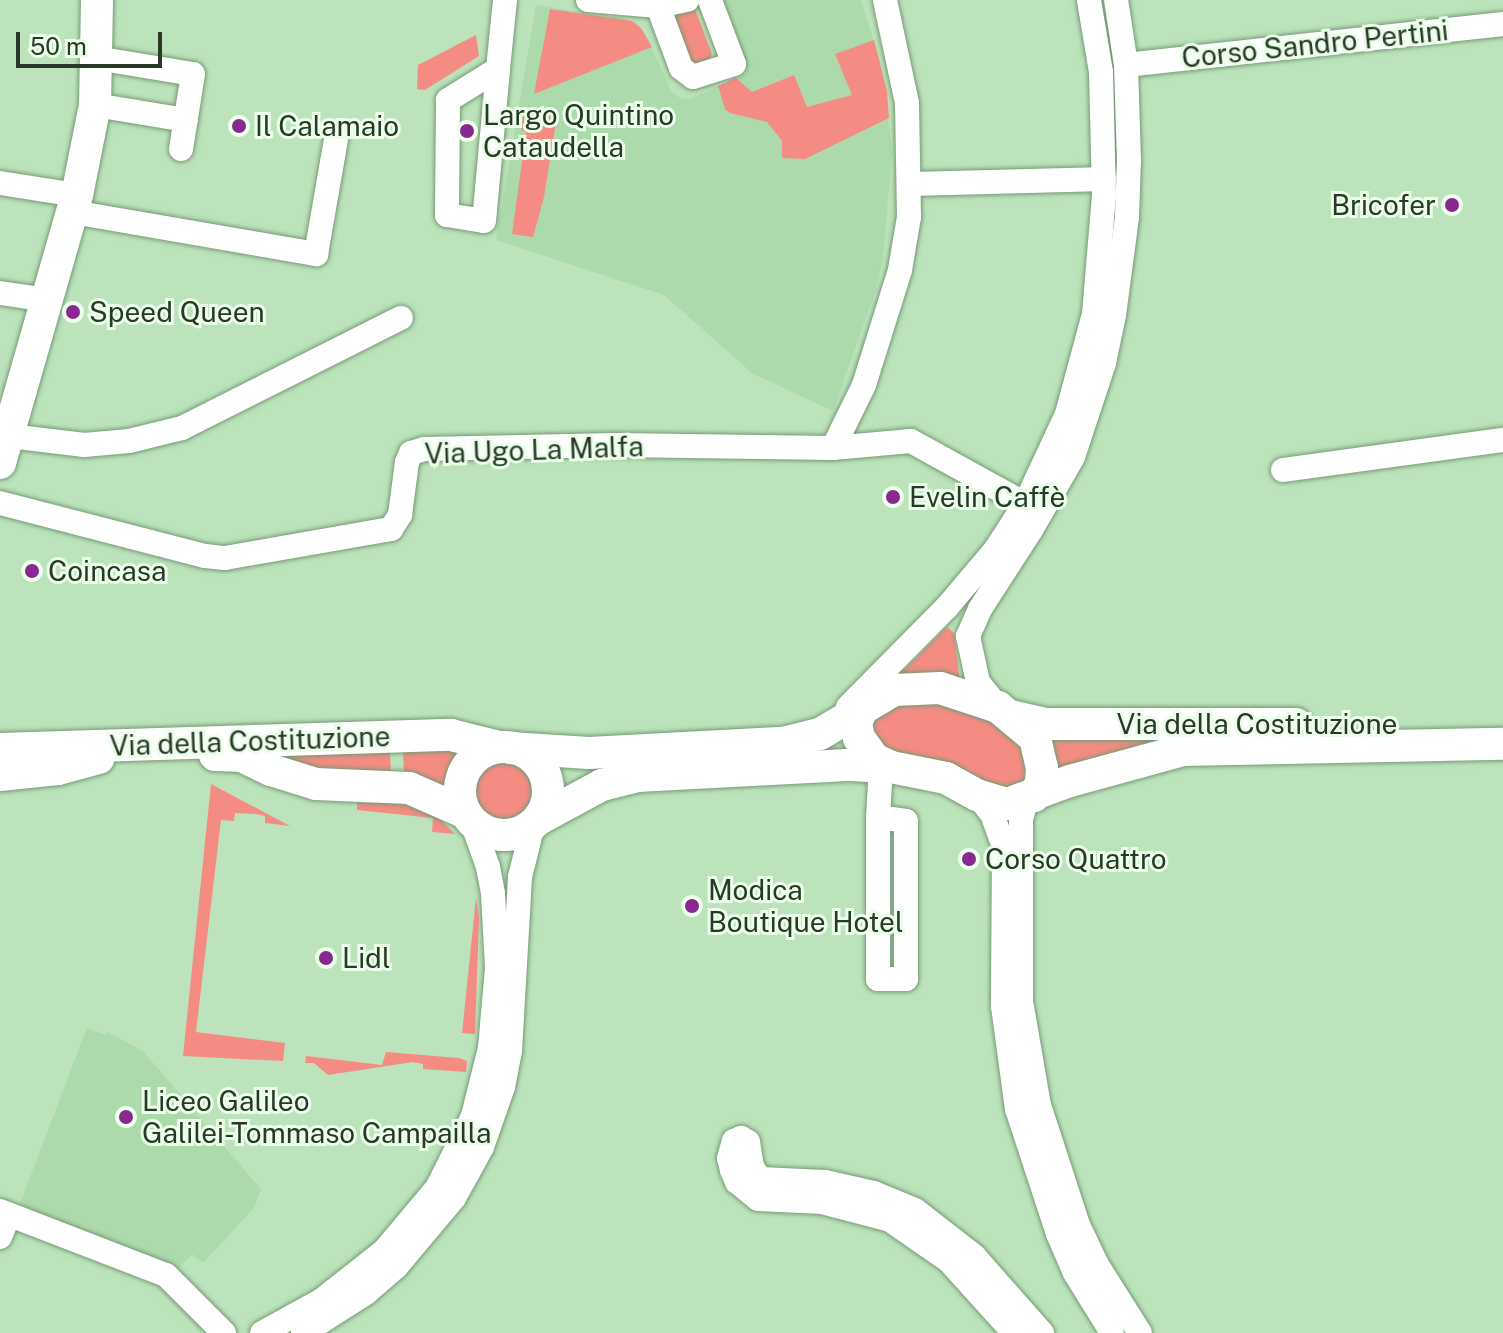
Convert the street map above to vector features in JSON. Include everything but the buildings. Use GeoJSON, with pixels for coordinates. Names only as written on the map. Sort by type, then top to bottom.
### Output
{"type":"FeatureCollection","features":[{"type":"Feature","properties":{"kind":"main road"},"geometry":{"type":"LineString","coordinates":[[5,438],[75,203],[95,105],[97,0]]}},
{"type":"Feature","properties":{"kind":"main road","name":"Via della Costituzione"},"geometry":{"type":"LineString","coordinates":[[0,749],[451,735],[505,747],[604,752],[783,743],[820,734],[871,695],[914,686],[940,688],[1047,724],[1503,724]]}},
{"type":"Feature","properties":{"kind":"main road"},"geometry":{"type":"LineString","coordinates":[[871,695],[856,723],[859,738],[874,759],[886,767]]}},
{"type":"Feature","properties":{"kind":"main road"},"geometry":{"type":"LineString","coordinates":[[536,822],[548,798],[545,775],[531,756],[505,747],[479,754],[464,770],[459,791],[468,817],[497,835],[516,834],[602,785],[637,776],[848,765],[886,767],[946,778],[977,795],[1007,804],[1030,797],[1041,783],[1041,753],[1035,738],[1005,711]]}},
{"type":"Feature","properties":{"kind":"main road"},"geometry":{"type":"LineString","coordinates":[[0,734],[42,738],[54,747]]}},
{"type":"Feature","properties":{"kind":"main road","name":"Via della Costituzione"},"geometry":{"type":"LineString","coordinates":[[1030,797],[1070,781],[1183,750],[1503,744]]}},
{"type":"Feature","properties":{"kind":"main road"},"geometry":{"type":"LineString","coordinates":[[0,775],[58,769],[113,754]]}},
{"type":"Feature","properties":{"kind":"main road","name":"Via della Costituzione"},"geometry":{"type":"LineString","coordinates":[[0,758],[113,754],[242,756],[271,770],[316,784],[409,788],[468,817]]}},
{"type":"Feature","properties":{"kind":"street"},"geometry":{"type":"LineString","coordinates":[[498,69],[448,100],[447,215],[484,221],[505,0]]}},
{"type":"Feature","properties":{"kind":"street"},"geometry":{"type":"LineString","coordinates":[[588,0],[658,6],[687,0]]}},
{"type":"Feature","properties":{"kind":"street"},"geometry":{"type":"LineString","coordinates":[[658,6],[681,68],[693,77],[734,64],[710,0]]}},
{"type":"Feature","properties":{"kind":"street"},"geometry":{"type":"LineString","coordinates":[[833,448],[864,385],[900,270],[912,184],[907,103],[885,0]]}},
{"type":"Feature","properties":{"kind":"street"},"geometry":{"type":"LineString","coordinates":[[871,695],[996,549],[1025,504],[1055,446],[1085,358],[1099,275],[1104,179],[1101,72],[1089,0]]}},
{"type":"Feature","properties":{"kind":"street"},"geometry":{"type":"LineString","coordinates":[[968,636],[980,609],[1073,457],[1104,363],[1127,217],[1126,65],[1116,0]]}},
{"type":"Feature","properties":{"kind":"street","name":"Corso Sandro Pertini"},"geometry":{"type":"LineString","coordinates":[[1126,65],[1503,24]]}},
{"type":"Feature","properties":{"kind":"street"},"geometry":{"type":"LineString","coordinates":[[96,58],[193,74],[181,149]]}},
{"type":"Feature","properties":{"kind":"street"},"geometry":{"type":"LineString","coordinates":[[95,105],[186,120]]}},
{"type":"Feature","properties":{"kind":"street"},"geometry":{"type":"LineString","coordinates":[[0,183],[75,203],[316,254],[336,139]]}},
{"type":"Feature","properties":{"kind":"street"},"geometry":{"type":"LineString","coordinates":[[912,184],[1104,179]]}},
{"type":"Feature","properties":{"kind":"street"},"geometry":{"type":"LineString","coordinates":[[0,293],[48,300]]}},
{"type":"Feature","properties":{"kind":"street"},"geometry":{"type":"LineString","coordinates":[[5,438],[84,445],[129,441],[182,428],[401,318]]}},
{"type":"Feature","properties":{"kind":"street"},"geometry":{"type":"LineString","coordinates":[[1283,470],[1503,440]]}},
{"type":"Feature","properties":{"kind":"street","name":"Via Ugo La Malfa"},"geometry":{"type":"LineString","coordinates":[[0,503],[205,556],[225,558],[391,529],[400,515],[407,462],[411,453],[424,449],[616,445],[833,448],[911,441],[1025,504]]}},
{"type":"Feature","properties":{"kind":"street"},"geometry":{"type":"LineString","coordinates":[[947,607],[968,636],[978,682],[1005,711]]}},
{"type":"Feature","properties":{"kind":"street"},"geometry":{"type":"LineString","coordinates":[[878,817],[906,821],[906,979],[878,979],[878,817],[886,767]]}},
{"type":"Feature","properties":{"kind":"street"},"geometry":{"type":"LineString","coordinates":[[977,795],[992,814],[1004,847],[1003,1006],[1058,1234],[1075,1273],[1112,1333]]}},
{"type":"Feature","properties":{"kind":"street"},"geometry":{"type":"LineString","coordinates":[[1030,797],[1021,819],[1021,1001],[1028,1107],[1097,1265],[1140,1333]]}},
{"type":"Feature","properties":{"kind":"street"},"geometry":{"type":"LineString","coordinates":[[262,1333],[309,1326],[366,1293],[421,1226],[454,1198],[482,1147],[503,1087],[496,918],[488,867],[468,817]]}},
{"type":"Feature","properties":{"kind":"street"},"geometry":{"type":"LineString","coordinates":[[500,1050],[520,877],[536,822]]}},
{"type":"Feature","properties":{"kind":"street"},"geometry":{"type":"LineString","coordinates":[[1014,1333],[959,1270],[905,1228],[869,1212],[822,1202],[758,1199],[749,1181],[825,1182],[874,1193],[915,1210],[974,1256],[1042,1333]]}},
{"type":"Feature","properties":{"kind":"street"},"geometry":{"type":"LineString","coordinates":[[3,1221],[166,1275],[224,1333]]}},
{"type":"Feature","properties":{"kind":"shaded area"},"geometry":{"type":"Polygon","coordinates":[[[720,0],[861,0],[881,64],[892,152],[883,260],[876,289],[833,411],[752,373],[664,295],[496,240],[536,5],[622,18],[637,24],[646,35],[671,91],[680,98],[690,99],[747,73],[720,0]]]}},
{"type":"Feature","properties":{"kind":"shaded area"},"geometry":{"type":"Polygon","coordinates":[[[691,7],[695,9],[712,54],[708,62],[693,67],[672,14],[691,7]]]}},
{"type":"Feature","properties":{"kind":"shaded area"},"geometry":{"type":"Polygon","coordinates":[[[550,9],[632,21],[641,28],[652,47],[534,94],[550,9]]]}},
{"type":"Feature","properties":{"kind":"shaded area"},"geometry":{"type":"Polygon","coordinates":[[[476,35],[479,56],[425,90],[417,89],[418,65],[476,35]]]}},
{"type":"Feature","properties":{"kind":"shaded area"},"geometry":{"type":"Polygon","coordinates":[[[874,40],[887,91],[889,118],[805,159],[782,158],[782,141],[767,122],[725,109],[718,86],[736,78],[752,92],[794,75],[807,107],[852,95],[835,54],[874,40]]]}},
{"type":"Feature","properties":{"kind":"shaded area"},"geometry":{"type":"Polygon","coordinates":[[[524,111],[557,116],[544,197],[533,237],[512,234],[526,132],[521,130],[524,111]]]}},
{"type":"Feature","properties":{"kind":"shaded area"},"geometry":{"type":"Polygon","coordinates":[[[947,627],[954,633],[960,682],[896,678],[947,627]]]}},
{"type":"Feature","properties":{"kind":"shaded area"},"geometry":{"type":"Polygon","coordinates":[[[908,696],[982,712],[1024,744],[1032,773],[1016,792],[883,753],[869,727],[876,711],[908,696]]]}},
{"type":"Feature","properties":{"kind":"shaded area"},"geometry":{"type":"Polygon","coordinates":[[[1045,735],[1176,741],[1054,774],[1045,735]]]}},
{"type":"Feature","properties":{"kind":"shaded area"},"geometry":{"type":"Polygon","coordinates":[[[403,749],[463,749],[449,766],[444,786],[404,774],[403,749]]]}},
{"type":"Feature","properties":{"kind":"shaded area"},"geometry":{"type":"Polygon","coordinates":[[[390,750],[391,773],[313,773],[259,752],[390,750]]]}},
{"type":"Feature","properties":{"kind":"shaded area"},"geometry":{"type":"Polygon","coordinates":[[[494,759],[508,759],[520,764],[530,774],[535,793],[530,812],[520,822],[508,827],[494,827],[482,822],[472,812],[467,800],[467,786],[472,774],[482,764],[494,759]]]}},
{"type":"Feature","properties":{"kind":"shaded area"},"geometry":{"type":"Polygon","coordinates":[[[211,784],[290,826],[265,823],[265,816],[256,814],[235,813],[234,821],[221,820],[196,1032],[285,1043],[283,1061],[183,1056],[211,784]]]}},
{"type":"Feature","properties":{"kind":"shaded area"},"geometry":{"type":"Polygon","coordinates":[[[407,802],[433,812],[455,834],[432,832],[433,818],[357,810],[357,803],[407,802]]]}},
{"type":"Feature","properties":{"kind":"shaded area"},"geometry":{"type":"Polygon","coordinates":[[[476,898],[479,917],[475,1034],[462,1033],[476,898]]]}},
{"type":"Feature","properties":{"kind":"shaded area","name":"Liceo Galileo Galilei-Tommaso Campailla"},"geometry":{"type":"Polygon","coordinates":[[[87,1028],[105,1035],[107,1032],[143,1051],[261,1189],[254,1208],[203,1263],[192,1254],[178,1269],[19,1206],[87,1028]]]}},
{"type":"Feature","properties":{"kind":"shaded area"},"geometry":{"type":"Polygon","coordinates":[[[386,1052],[459,1058],[467,1061],[466,1072],[423,1069],[423,1064],[413,1062],[328,1075],[314,1063],[305,1063],[306,1056],[382,1065],[386,1052]]]}},
{"type":"Feature","properties":{"kind":"place","name":"Il Calamaio"},"geometry":{"type":"Point","coordinates":[239,126]}},
{"type":"Feature","properties":{"kind":"place","name":"Largo Quintino Cataudella"},"geometry":{"type":"Point","coordinates":[467,131]}},
{"type":"Feature","properties":{"kind":"place","name":"Bricofer"},"geometry":{"type":"Point","coordinates":[1452,205]}},
{"type":"Feature","properties":{"kind":"place","name":"Speed Queen"},"geometry":{"type":"Point","coordinates":[73,312]}},
{"type":"Feature","properties":{"kind":"place","name":"Evelin Caffè"},"geometry":{"type":"Point","coordinates":[893,497]}},
{"type":"Feature","properties":{"kind":"place","name":"Coincasa"},"geometry":{"type":"Point","coordinates":[32,571]}},
{"type":"Feature","properties":{"kind":"place","name":"Corso Quattro"},"geometry":{"type":"Point","coordinates":[969,859]}},
{"type":"Feature","properties":{"kind":"place","name":"Modica Boutique Hotel"},"geometry":{"type":"Point","coordinates":[692,906]}},
{"type":"Feature","properties":{"kind":"place","name":"Lidl"},"geometry":{"type":"Point","coordinates":[326,958]}},
{"type":"Feature","properties":{"kind":"place","name":"Liceo Galileo Galilei-Tommaso Campailla"},"geometry":{"type":"Point","coordinates":[126,1117]}}]}
